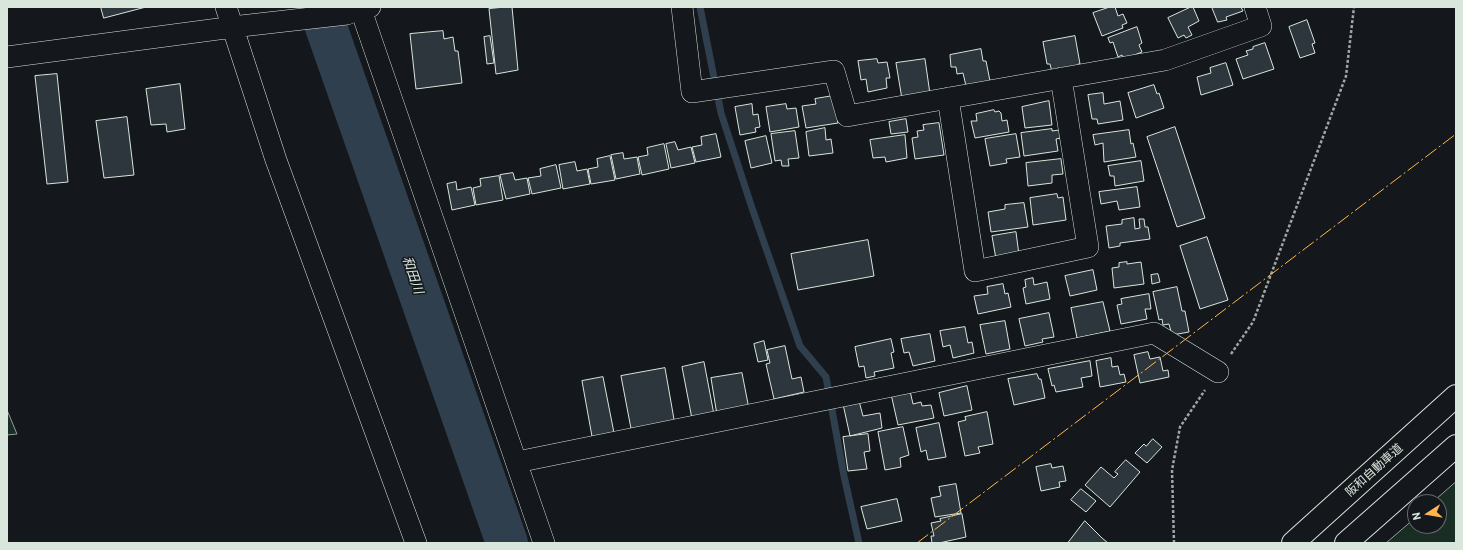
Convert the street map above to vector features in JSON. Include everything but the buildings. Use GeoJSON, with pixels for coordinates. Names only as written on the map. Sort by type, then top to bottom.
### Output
{"type":"FeatureCollection","features":[{"type":"Feature","properties":{"kind":"highway","name":"阪和自動車道"},"geometry":{"type":"LineString","coordinates":[[1293,543],[1456,396]]}},
{"type":"Feature","properties":{"kind":"highway"},"geometry":{"type":"LineString","coordinates":[[1346,543],[1456,446]]}},
{"type":"Feature","properties":{"kind":"street"},"geometry":{"type":"LineString","coordinates":[[226,7],[236,27],[276,160],[416,543]]}},
{"type":"Feature","properties":{"kind":"street"},"geometry":{"type":"LineString","coordinates":[[682,7],[692,92],[834,71],[847,116],[1165,60],[1261,26],[1255,7]]}},
{"type":"Feature","properties":{"kind":"street"},"geometry":{"type":"LineString","coordinates":[[7,57],[360,9],[544,543]]}},
{"type":"Feature","properties":{"kind":"street"},"geometry":{"type":"LineString","coordinates":[[948,98],[975,271],[1088,247],[1061,78]]}},
{"type":"Feature","properties":{"kind":"street"},"geometry":{"type":"LineString","coordinates":[[516,462],[1154,333],[1218,372]]}},
{"type":"Feature","properties":{"kind":"path"},"geometry":{"type":"LineString","coordinates":[[1174,543],[1172,470],[1180,427],[1254,322],[1346,76],[1354,7]]}},
{"type":"Feature","properties":{"kind":"green space"},"geometry":{"type":"Polygon","coordinates":[[[7,410],[17,434],[7,435],[7,410]]]}},
{"type":"Feature","properties":{"kind":"green space"},"geometry":{"type":"Polygon","coordinates":[[[1456,482],[1456,543],[1386,543],[1407,525],[1407,534],[1447,534],[1447,494],[1442,494],[1456,482]]]}},
{"type":"Feature","properties":{"kind":"waterway","name":"和田川"},"geometry":{"type":"LineString","coordinates":[[319,7],[507,543]]}},
{"type":"Feature","properties":{"kind":"waterway"},"geometry":{"type":"LineString","coordinates":[[700,7],[721,113],[752,208],[800,346],[826,377],[844,476],[859,543]]}},
{"type":"Feature","properties":{"kind":"power"},"geometry":{"type":"LineString","coordinates":[[917,543],[1456,134]]}}]}
